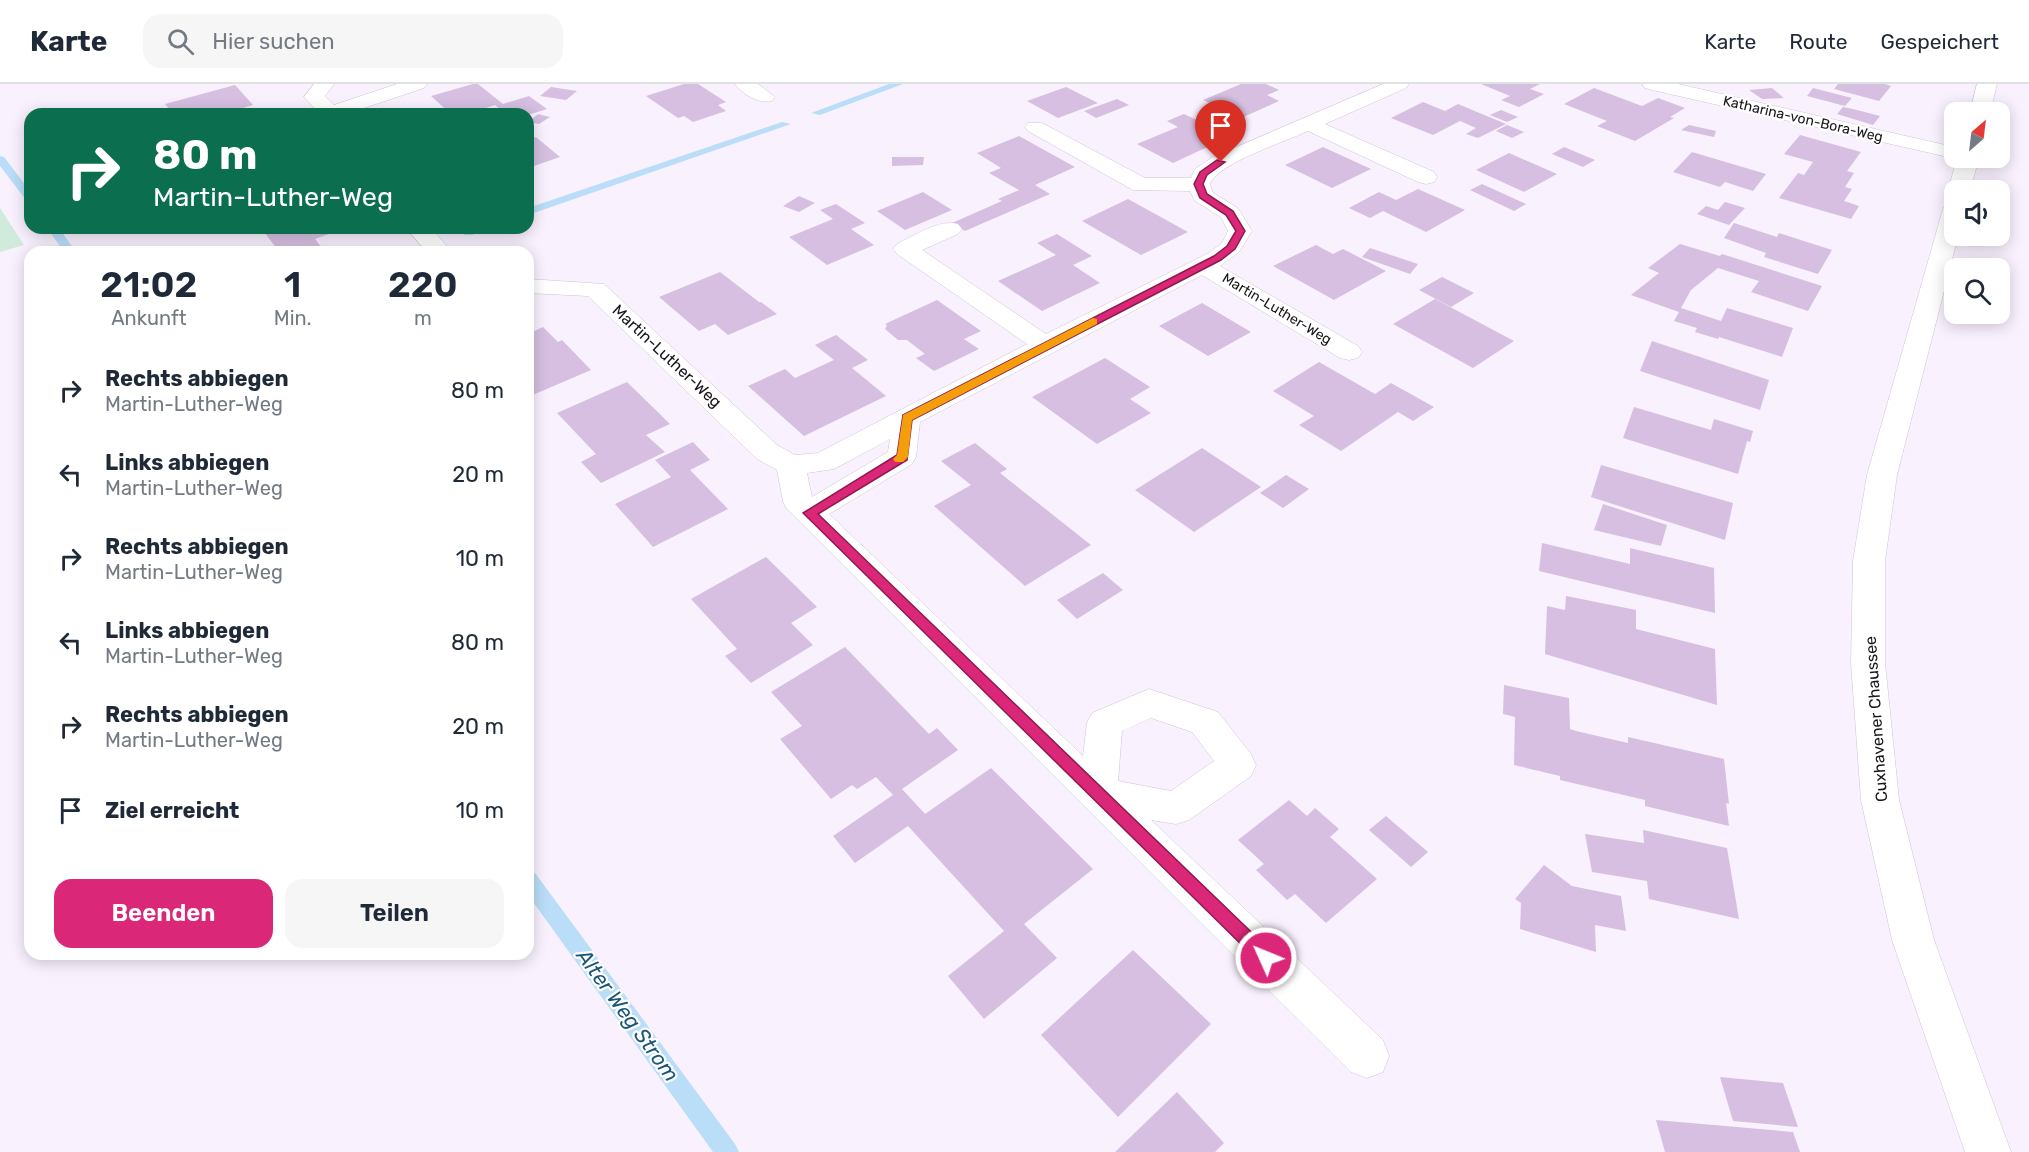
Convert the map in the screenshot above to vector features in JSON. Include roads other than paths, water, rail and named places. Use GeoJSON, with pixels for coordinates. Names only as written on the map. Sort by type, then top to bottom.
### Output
{"type":"FeatureCollection","features":[{"type":"Feature","properties":{"kind":"street"},"geometry":{"type":"LineString","coordinates":[[324,84],[314,97],[325,108]]}},
{"type":"Feature","properties":{"kind":"street"},"geometry":{"type":"LineString","coordinates":[[342,108],[417,84]]}},
{"type":"Feature","properties":{"kind":"street"},"geometry":{"type":"LineString","coordinates":[[745,84],[765,96]]}},
{"type":"Feature","properties":{"kind":"street"},"geometry":{"type":"LineString","coordinates":[[1035,128],[1141,185],[1199,184],[1203,174],[1221,162],[1399,84]]}},
{"type":"Feature","properties":{"kind":"street","name":"Katharina-von-Bora-Weg"},"geometry":{"type":"LineString","coordinates":[[1652,84],[1944,151]]}},
{"type":"Feature","properties":{"kind":"street"},"geometry":{"type":"LineString","coordinates":[[1982,102],[1987,84]]}},
{"type":"Feature","properties":{"kind":"street"},"geometry":{"type":"LineString","coordinates":[[1309,124],[1426,177]]}},
{"type":"Feature","properties":{"kind":"street","name":"Martin-Luther-Weg"},"geometry":{"type":"LineString","coordinates":[[534,286],[595,289],[767,452],[790,465],[824,462],[1045,345],[1204,266],[1231,247],[1240,231],[1230,213],[1203,196],[1199,184]]}},
{"type":"Feature","properties":{"kind":"street"},"geometry":{"type":"LineString","coordinates":[[950,229],[905,249],[1045,345]]}},
{"type":"Feature","properties":{"kind":"street"},"geometry":{"type":"LineString","coordinates":[[424,234],[434,246]]}},
{"type":"Feature","properties":{"kind":"street","name":"Cuxhavener Chaussee"},"geometry":{"type":"LineString","coordinates":[[1944,246],[1882,475],[1869,561],[1868,663],[1880,800],[1913,940],[1976,1124],[1988,1152]]}},
{"type":"Feature","properties":{"kind":"street","name":"Martin-Luther-Weg"},"geometry":{"type":"LineString","coordinates":[[1204,266],[1349,352]]}},
{"type":"Feature","properties":{"kind":"street"},"geometry":{"type":"LineString","coordinates":[[809,513],[902,457],[907,418]]}},
{"type":"Feature","properties":{"kind":"street"},"geometry":{"type":"LineString","coordinates":[[790,465],[798,502],[1367,1056]]}},
{"type":"Feature","properties":{"kind":"waterway"},"geometry":{"type":"LineString","coordinates":[[816,113],[898,84]]}},
{"type":"Feature","properties":{"kind":"waterway"},"geometry":{"type":"LineString","coordinates":[[534,210],[786,124]]}},
{"type":"Feature","properties":{"kind":"waterway","name":"Alter Weg Strom"},"geometry":{"type":"LineString","coordinates":[[0,159],[24,190]]}},
{"type":"Feature","properties":{"kind":"waterway","name":"Alter Weg Strom"},"geometry":{"type":"LineString","coordinates":[[57,234],[66,246]]}},
{"type":"Feature","properties":{"kind":"waterway","name":"Alter Weg Strom"},"geometry":{"type":"LineString","coordinates":[[534,887],[727,1152]]}}]}
